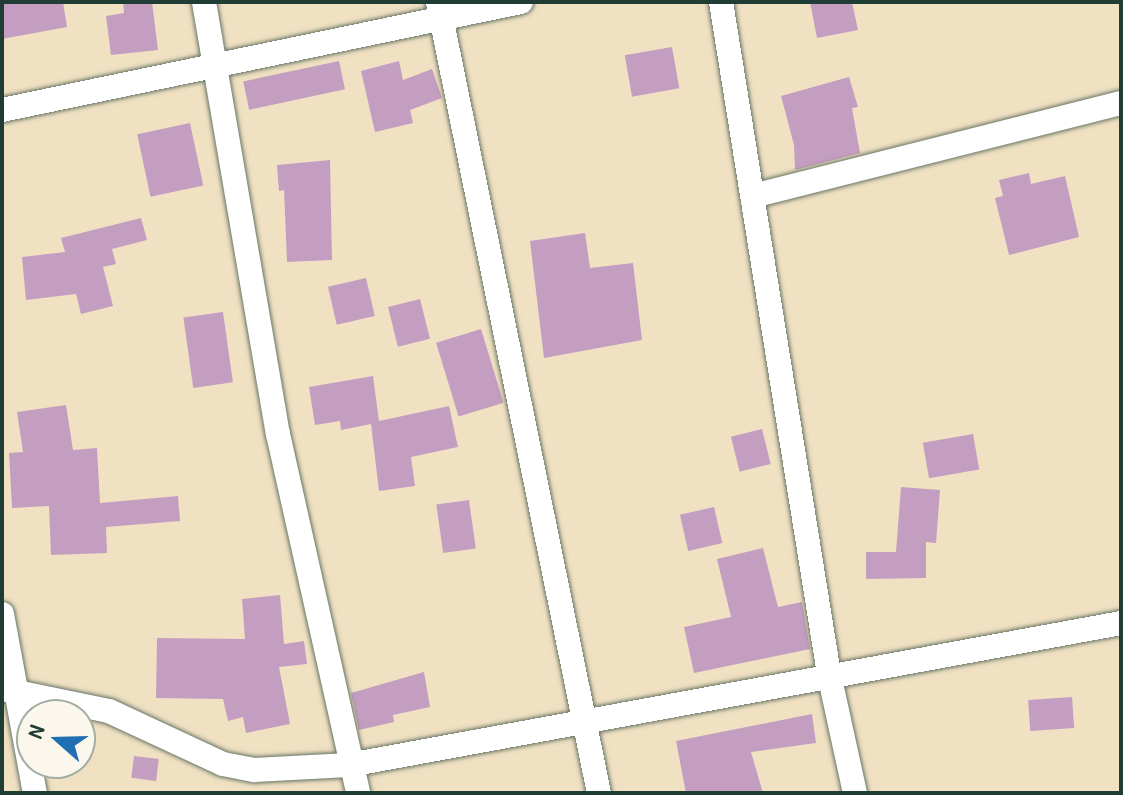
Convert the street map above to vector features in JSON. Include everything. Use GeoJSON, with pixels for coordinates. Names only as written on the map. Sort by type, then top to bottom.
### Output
{"type":"FeatureCollection","features":[{"type":"Feature","properties":{"kind":"street"},"geometry":{"type":"LineString","coordinates":[[204,2],[278,434],[349,765],[358,793]]}},
{"type":"Feature","properties":{"kind":"street"},"geometry":{"type":"LineString","coordinates":[[2,110],[215,65],[439,10],[521,2]]}},
{"type":"Feature","properties":{"kind":"street"},"geometry":{"type":"LineString","coordinates":[[721,2],[829,674],[855,793]]}},
{"type":"Feature","properties":{"kind":"street"},"geometry":{"type":"LineString","coordinates":[[439,10],[599,793]]}},
{"type":"Feature","properties":{"kind":"street"},"geometry":{"type":"LineString","coordinates":[[753,196],[1121,103]]}},
{"type":"Feature","properties":{"kind":"street"},"geometry":{"type":"LineString","coordinates":[[2,614],[7,688],[35,793]]}},
{"type":"Feature","properties":{"kind":"street"},"geometry":{"type":"LineString","coordinates":[[7,688],[109,711],[223,764],[254,770],[349,765],[584,724],[829,674],[1121,623]]}},
{"type":"Feature","properties":{"kind":"building"},"geometry":{"type":"Polygon","coordinates":[[[2,2],[63,2],[67,27],[2,39],[2,2]]]}},
{"type":"Feature","properties":{"kind":"building"},"geometry":{"type":"Polygon","coordinates":[[[123,2],[152,2],[158,50],[111,55],[106,16],[124,13],[123,2]]]}},
{"type":"Feature","properties":{"kind":"building"},"geometry":{"type":"Polygon","coordinates":[[[810,2],[852,2],[858,30],[817,38],[810,2]]]}},
{"type":"Feature","properties":{"kind":"building"},"geometry":{"type":"Polygon","coordinates":[[[672,47],[679,88],[632,97],[625,55],[672,47]]]}},
{"type":"Feature","properties":{"kind":"building"},"geometry":{"type":"Polygon","coordinates":[[[339,61],[345,89],[249,110],[243,81],[339,61]]]}},
{"type":"Feature","properties":{"kind":"building"},"geometry":{"type":"Polygon","coordinates":[[[399,61],[403,80],[432,69],[442,98],[410,110],[413,123],[375,132],[361,71],[399,61]]]}},
{"type":"Feature","properties":{"kind":"building"},"geometry":{"type":"Polygon","coordinates":[[[849,77],[858,107],[852,108],[860,153],[795,170],[794,145],[781,96],[849,77]]]}},
{"type":"Feature","properties":{"kind":"building"},"geometry":{"type":"Polygon","coordinates":[[[190,123],[203,186],[150,197],[137,134],[190,123]]]}},
{"type":"Feature","properties":{"kind":"building"},"geometry":{"type":"Polygon","coordinates":[[[330,160],[332,260],[287,262],[284,190],[279,191],[277,165],[330,160]]]}},
{"type":"Feature","properties":{"kind":"building"},"geometry":{"type":"Polygon","coordinates":[[[1029,173],[1031,184],[1065,176],[1079,237],[1009,255],[995,198],[1003,196],[999,180],[1029,173]]]}},
{"type":"Feature","properties":{"kind":"building"},"geometry":{"type":"Polygon","coordinates":[[[141,218],[147,240],[112,249],[116,264],[103,267],[113,306],[81,314],[76,294],[26,300],[22,257],[65,252],[61,238],[141,218]]]}},
{"type":"Feature","properties":{"kind":"building"},"geometry":{"type":"Polygon","coordinates":[[[585,233],[590,268],[633,263],[642,340],[544,358],[530,241],[585,233]]]}},
{"type":"Feature","properties":{"kind":"building"},"geometry":{"type":"Polygon","coordinates":[[[366,278],[375,316],[337,325],[328,287],[366,278]]]}},
{"type":"Feature","properties":{"kind":"building"},"geometry":{"type":"Polygon","coordinates":[[[420,299],[430,339],[398,347],[388,307],[420,299]]]}},
{"type":"Feature","properties":{"kind":"building"},"geometry":{"type":"Polygon","coordinates":[[[223,312],[233,382],[193,388],[183,318],[223,312]]]}},
{"type":"Feature","properties":{"kind":"building"},"geometry":{"type":"Polygon","coordinates":[[[481,329],[504,403],[459,416],[436,343],[481,329]]]}},
{"type":"Feature","properties":{"kind":"building"},"geometry":{"type":"Polygon","coordinates":[[[373,376],[379,421],[449,406],[458,447],[411,457],[415,486],[379,491],[371,424],[341,430],[340,421],[315,425],[309,387],[373,376]]]}},
{"type":"Feature","properties":{"kind":"building"},"geometry":{"type":"Polygon","coordinates":[[[66,405],[73,450],[97,448],[100,503],[178,496],[180,521],[106,527],[107,553],[51,555],[49,506],[12,508],[9,453],[23,452],[17,412],[66,405]]]}},
{"type":"Feature","properties":{"kind":"building"},"geometry":{"type":"Polygon","coordinates":[[[762,429],[771,464],[740,472],[731,437],[762,429]]]}},
{"type":"Feature","properties":{"kind":"building"},"geometry":{"type":"Polygon","coordinates":[[[973,434],[979,469],[929,478],[923,443],[973,434]]]}},
{"type":"Feature","properties":{"kind":"building"},"geometry":{"type":"Polygon","coordinates":[[[901,487],[940,490],[936,543],[926,542],[926,578],[866,579],[866,552],[896,552],[901,487]]]}},
{"type":"Feature","properties":{"kind":"building"},"geometry":{"type":"Polygon","coordinates":[[[469,500],[476,549],[443,553],[436,505],[469,500]]]}},
{"type":"Feature","properties":{"kind":"building"},"geometry":{"type":"Polygon","coordinates":[[[714,507],[722,543],[688,551],[680,515],[714,507]]]}},
{"type":"Feature","properties":{"kind":"building"},"geometry":{"type":"Polygon","coordinates":[[[763,548],[778,607],[802,602],[810,649],[694,673],[684,627],[731,617],[717,559],[763,548]]]}},
{"type":"Feature","properties":{"kind":"building"},"geometry":{"type":"Polygon","coordinates":[[[280,595],[284,644],[304,641],[307,664],[279,667],[290,724],[246,733],[243,717],[228,721],[223,699],[156,698],[157,638],[245,639],[242,599],[280,595]]]}},
{"type":"Feature","properties":{"kind":"building"},"geometry":{"type":"Polygon","coordinates":[[[424,672],[430,707],[393,715],[394,722],[359,730],[351,693],[424,672]]]}},
{"type":"Feature","properties":{"kind":"building"},"geometry":{"type":"Polygon","coordinates":[[[1072,697],[1074,728],[1030,731],[1028,700],[1072,697]]]}},
{"type":"Feature","properties":{"kind":"building"},"geometry":{"type":"Polygon","coordinates":[[[812,714],[816,743],[751,752],[763,793],[686,793],[676,741],[812,714]]]}},
{"type":"Feature","properties":{"kind":"building"},"geometry":{"type":"Polygon","coordinates":[[[134,756],[159,759],[156,781],[131,778],[134,756]]]}}]}
